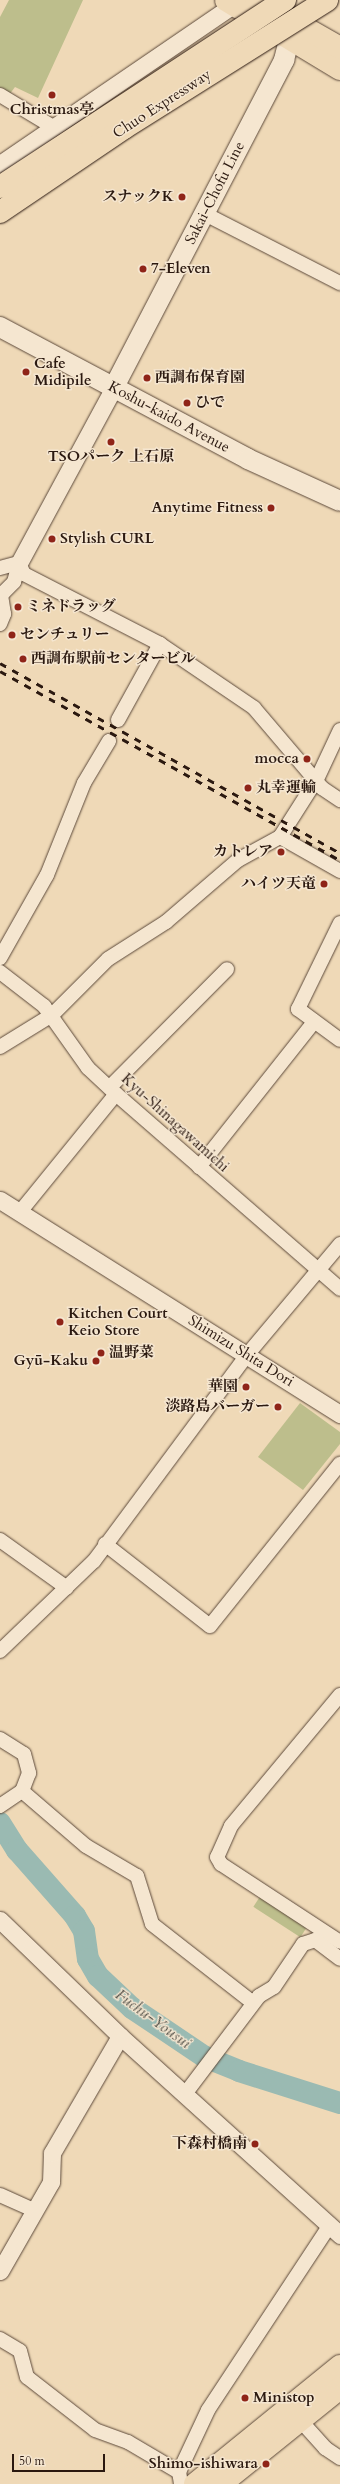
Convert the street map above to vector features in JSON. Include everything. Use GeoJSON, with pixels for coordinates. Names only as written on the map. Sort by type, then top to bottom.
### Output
{"type":"FeatureCollection","features":[{"type":"Feature","properties":{"kind":"main road"},"geometry":{"type":"LineString","coordinates":[[256,0],[293,32],[340,69]]}},
{"type":"Feature","properties":{"kind":"main road"},"geometry":{"type":"LineString","coordinates":[[113,110],[262,0]]}},
{"type":"Feature","properties":{"kind":"main road","name":"Chuo Expressway"},"geometry":{"type":"LineString","coordinates":[[0,188],[113,110],[285,0]]}},
{"type":"Feature","properties":{"kind":"main road"},"geometry":{"type":"LineString","coordinates":[[293,32],[294,0]]}},
{"type":"Feature","properties":{"kind":"main road","name":"Chuo Expressway"},"geometry":{"type":"LineString","coordinates":[[0,212],[327,0]]}},
{"type":"Feature","properties":{"kind":"main road"},"geometry":{"type":"LineString","coordinates":[[230,2],[293,32],[340,48]]}},
{"type":"Feature","properties":{"kind":"main road"},"geometry":{"type":"LineString","coordinates":[[220,68],[340,2]]}},
{"type":"Feature","properties":{"kind":"main road","name":"Sakai-Chofu Line"},"geometry":{"type":"LineString","coordinates":[[114,387],[205,214],[293,32]]}},
{"type":"Feature","properties":{"kind":"main road","name":"Koshu-kaido Avenue"},"geometry":{"type":"LineString","coordinates":[[0,327],[248,459],[340,501]]}},
{"type":"Feature","properties":{"kind":"main road"},"geometry":{"type":"LineString","coordinates":[[185,2480],[338,2378]]}},
{"type":"Feature","properties":{"kind":"main road"},"geometry":{"type":"LineString","coordinates":[[221,2484],[300,2420],[338,2378]]}},
{"type":"Feature","properties":{"kind":"street"},"geometry":{"type":"LineString","coordinates":[[0,164],[230,2]]}},
{"type":"Feature","properties":{"kind":"street"},"geometry":{"type":"LineString","coordinates":[[0,95],[53,127]]}},
{"type":"Feature","properties":{"kind":"street"},"geometry":{"type":"LineString","coordinates":[[205,214],[340,283]]}},
{"type":"Feature","properties":{"kind":"street"},"geometry":{"type":"LineString","coordinates":[[4,593],[114,387]]}},
{"type":"Feature","properties":{"kind":"street"},"geometry":{"type":"LineString","coordinates":[[0,568],[19,563]]}},
{"type":"Feature","properties":{"kind":"street"},"geometry":{"type":"LineString","coordinates":[[19,563],[24,574],[160,644],[254,708],[317,779],[322,788],[340,800]]}},
{"type":"Feature","properties":{"kind":"street"},"geometry":{"type":"LineString","coordinates":[[0,574],[4,593],[4,614],[0,624]]}},
{"type":"Feature","properties":{"kind":"street"},"geometry":{"type":"LineString","coordinates":[[118,720],[160,644]]}},
{"type":"Feature","properties":{"kind":"street"},"geometry":{"type":"LineString","coordinates":[[0,1047],[52,1015],[108,959],[166,922],[238,860],[280,837],[317,779],[340,730]]}},
{"type":"Feature","properties":{"kind":"street"},"geometry":{"type":"LineString","coordinates":[[0,958],[47,875],[84,783],[109,741]]}},
{"type":"Feature","properties":{"kind":"street"},"geometry":{"type":"LineString","coordinates":[[280,837],[340,871]]}},
{"type":"Feature","properties":{"kind":"street"},"geometry":{"type":"LineString","coordinates":[[340,923],[298,1009],[340,1040]]}},
{"type":"Feature","properties":{"kind":"street"},"geometry":{"type":"LineString","coordinates":[[20,1212],[113,1091],[227,970]]}},
{"type":"Feature","properties":{"kind":"street","name":"Kyu-Shinagawamichi"},"geometry":{"type":"LineString","coordinates":[[0,972],[52,1015],[88,1068],[199,1167],[340,1289]]}},
{"type":"Feature","properties":{"kind":"street"},"geometry":{"type":"LineString","coordinates":[[199,1167],[314,1022]]}},
{"type":"Feature","properties":{"kind":"street","name":"Shimizu Shita Dori"},"geometry":{"type":"LineString","coordinates":[[0,1200],[340,1414]]}},
{"type":"Feature","properties":{"kind":"street"},"geometry":{"type":"LineString","coordinates":[[0,1651],[67,1588],[105,1544],[247,1355],[319,1272],[340,1244]]}},
{"type":"Feature","properties":{"kind":"street"},"geometry":{"type":"LineString","coordinates":[[105,1544],[210,1626],[340,1464]]}},
{"type":"Feature","properties":{"kind":"street"},"geometry":{"type":"LineString","coordinates":[[0,1540],[67,1588]]}},
{"type":"Feature","properties":{"kind":"street"},"geometry":{"type":"LineString","coordinates":[[340,1695],[231,1826],[218,1857],[221,1864],[340,1942]]}},
{"type":"Feature","properties":{"kind":"street"},"geometry":{"type":"LineString","coordinates":[[0,1739],[18,1748],[28,1760],[29,1773],[22,1791],[0,1805]]}},
{"type":"Feature","properties":{"kind":"street"},"geometry":{"type":"LineString","coordinates":[[22,1791],[86,1846],[138,1876],[152,1924],[254,2003]]}},
{"type":"Feature","properties":{"kind":"street"},"geometry":{"type":"LineString","coordinates":[[0,1920],[120,2036],[335,2230],[208,2410],[185,2480],[128,2442],[95,2430],[27,2377],[20,2351],[0,2339]]}},
{"type":"Feature","properties":{"kind":"street"},"geometry":{"type":"LineString","coordinates":[[185,2094],[254,2003],[274,1987],[303,1944],[315,1940],[340,1959]]}},
{"type":"Feature","properties":{"kind":"street"},"geometry":{"type":"LineString","coordinates":[[0,2271],[51,2182],[52,2153],[120,2036]]}},
{"type":"Feature","properties":{"kind":"street"},"geometry":{"type":"LineString","coordinates":[[0,2195],[34,2210]]}},
{"type":"Feature","properties":{"kind":"street"},"geometry":{"type":"LineString","coordinates":[[300,2420],[325,2448],[340,2458]]}},
{"type":"Feature","properties":{"kind":"green space"},"geometry":{"type":"Polygon","coordinates":[[[9,0],[83,0],[38,98],[15,87],[9,95],[0,89],[0,17],[9,0]]]}},
{"type":"Feature","properties":{"kind":"green space"},"geometry":{"type":"Polygon","coordinates":[[[300,1403],[340,1432],[340,1444],[303,1490],[258,1457],[300,1403]]]}},
{"type":"Feature","properties":{"kind":"green space"},"geometry":{"type":"Polygon","coordinates":[[[261,1895],[308,1925],[300,1937],[253,1907],[261,1895]]]}},
{"type":"Feature","properties":{"kind":"waterway","name":"Fuchu-Yousui"},"geometry":{"type":"LineString","coordinates":[[0,1823],[17,1850],[75,1916],[84,1931],[88,1959],[98,1976],[132,2008],[205,2057],[239,2071],[340,2103]]}},
{"type":"Feature","properties":{"kind":"railway"},"geometry":{"type":"LineString","coordinates":[[0,663],[340,853]]}},
{"type":"Feature","properties":{"kind":"railway"},"geometry":{"type":"LineString","coordinates":[[0,671],[340,860]]}},
{"type":"Feature","properties":{"kind":"place","name":"Christmas亭"},"geometry":{"type":"Point","coordinates":[52,95]}},
{"type":"Feature","properties":{"kind":"place","name":"スナックK"},"geometry":{"type":"Point","coordinates":[182,197]}},
{"type":"Feature","properties":{"kind":"place","name":"7-Eleven"},"geometry":{"type":"Point","coordinates":[143,269]}},
{"type":"Feature","properties":{"kind":"place","name":"Cafe Midipile"},"geometry":{"type":"Point","coordinates":[26,372]}},
{"type":"Feature","properties":{"kind":"place","name":"西調布保育園"},"geometry":{"type":"Point","coordinates":[147,378]}},
{"type":"Feature","properties":{"kind":"place","name":"ひで"},"geometry":{"type":"Point","coordinates":[187,403]}},
{"type":"Feature","properties":{"kind":"place","name":"TSOパーク 上石原"},"geometry":{"type":"Point","coordinates":[111,442]}},
{"type":"Feature","properties":{"kind":"place","name":"Anytime Fitness"},"geometry":{"type":"Point","coordinates":[271,508]}},
{"type":"Feature","properties":{"kind":"place","name":"Stylish CURL"},"geometry":{"type":"Point","coordinates":[52,539]}},
{"type":"Feature","properties":{"kind":"place","name":"ミネドラッグ"},"geometry":{"type":"Point","coordinates":[18,607]}},
{"type":"Feature","properties":{"kind":"place","name":"センチュリー"},"geometry":{"type":"Point","coordinates":[12,635]}},
{"type":"Feature","properties":{"kind":"place","name":"西調布駅前センタービル"},"geometry":{"type":"Point","coordinates":[23,659]}},
{"type":"Feature","properties":{"kind":"place","name":"mocca"},"geometry":{"type":"Point","coordinates":[307,759]}},
{"type":"Feature","properties":{"kind":"place","name":"丸幸運輸"},"geometry":{"type":"Point","coordinates":[248,788]}},
{"type":"Feature","properties":{"kind":"place","name":"カトレア"},"geometry":{"type":"Point","coordinates":[281,852]}},
{"type":"Feature","properties":{"kind":"place","name":"ハイツ天竜"},"geometry":{"type":"Point","coordinates":[324,884]}},
{"type":"Feature","properties":{"kind":"place","name":"Kitchen Court Keio Store"},"geometry":{"type":"Point","coordinates":[60,1322]}},
{"type":"Feature","properties":{"kind":"place","name":"温野菜"},"geometry":{"type":"Point","coordinates":[101,1353]}},
{"type":"Feature","properties":{"kind":"place","name":"Gyū-Kaku"},"geometry":{"type":"Point","coordinates":[96,1361]}},
{"type":"Feature","properties":{"kind":"place","name":"華園"},"geometry":{"type":"Point","coordinates":[246,1387]}},
{"type":"Feature","properties":{"kind":"place","name":"淡路島バーガー"},"geometry":{"type":"Point","coordinates":[278,1407]}},
{"type":"Feature","properties":{"kind":"place","name":"下森村橋南"},"geometry":{"type":"Point","coordinates":[255,2144]}},
{"type":"Feature","properties":{"kind":"place","name":"Ministop"},"geometry":{"type":"Point","coordinates":[245,2398]}},
{"type":"Feature","properties":{"kind":"place","name":"Shimo-ishiwara"},"geometry":{"type":"Point","coordinates":[266,2464]}}]}
